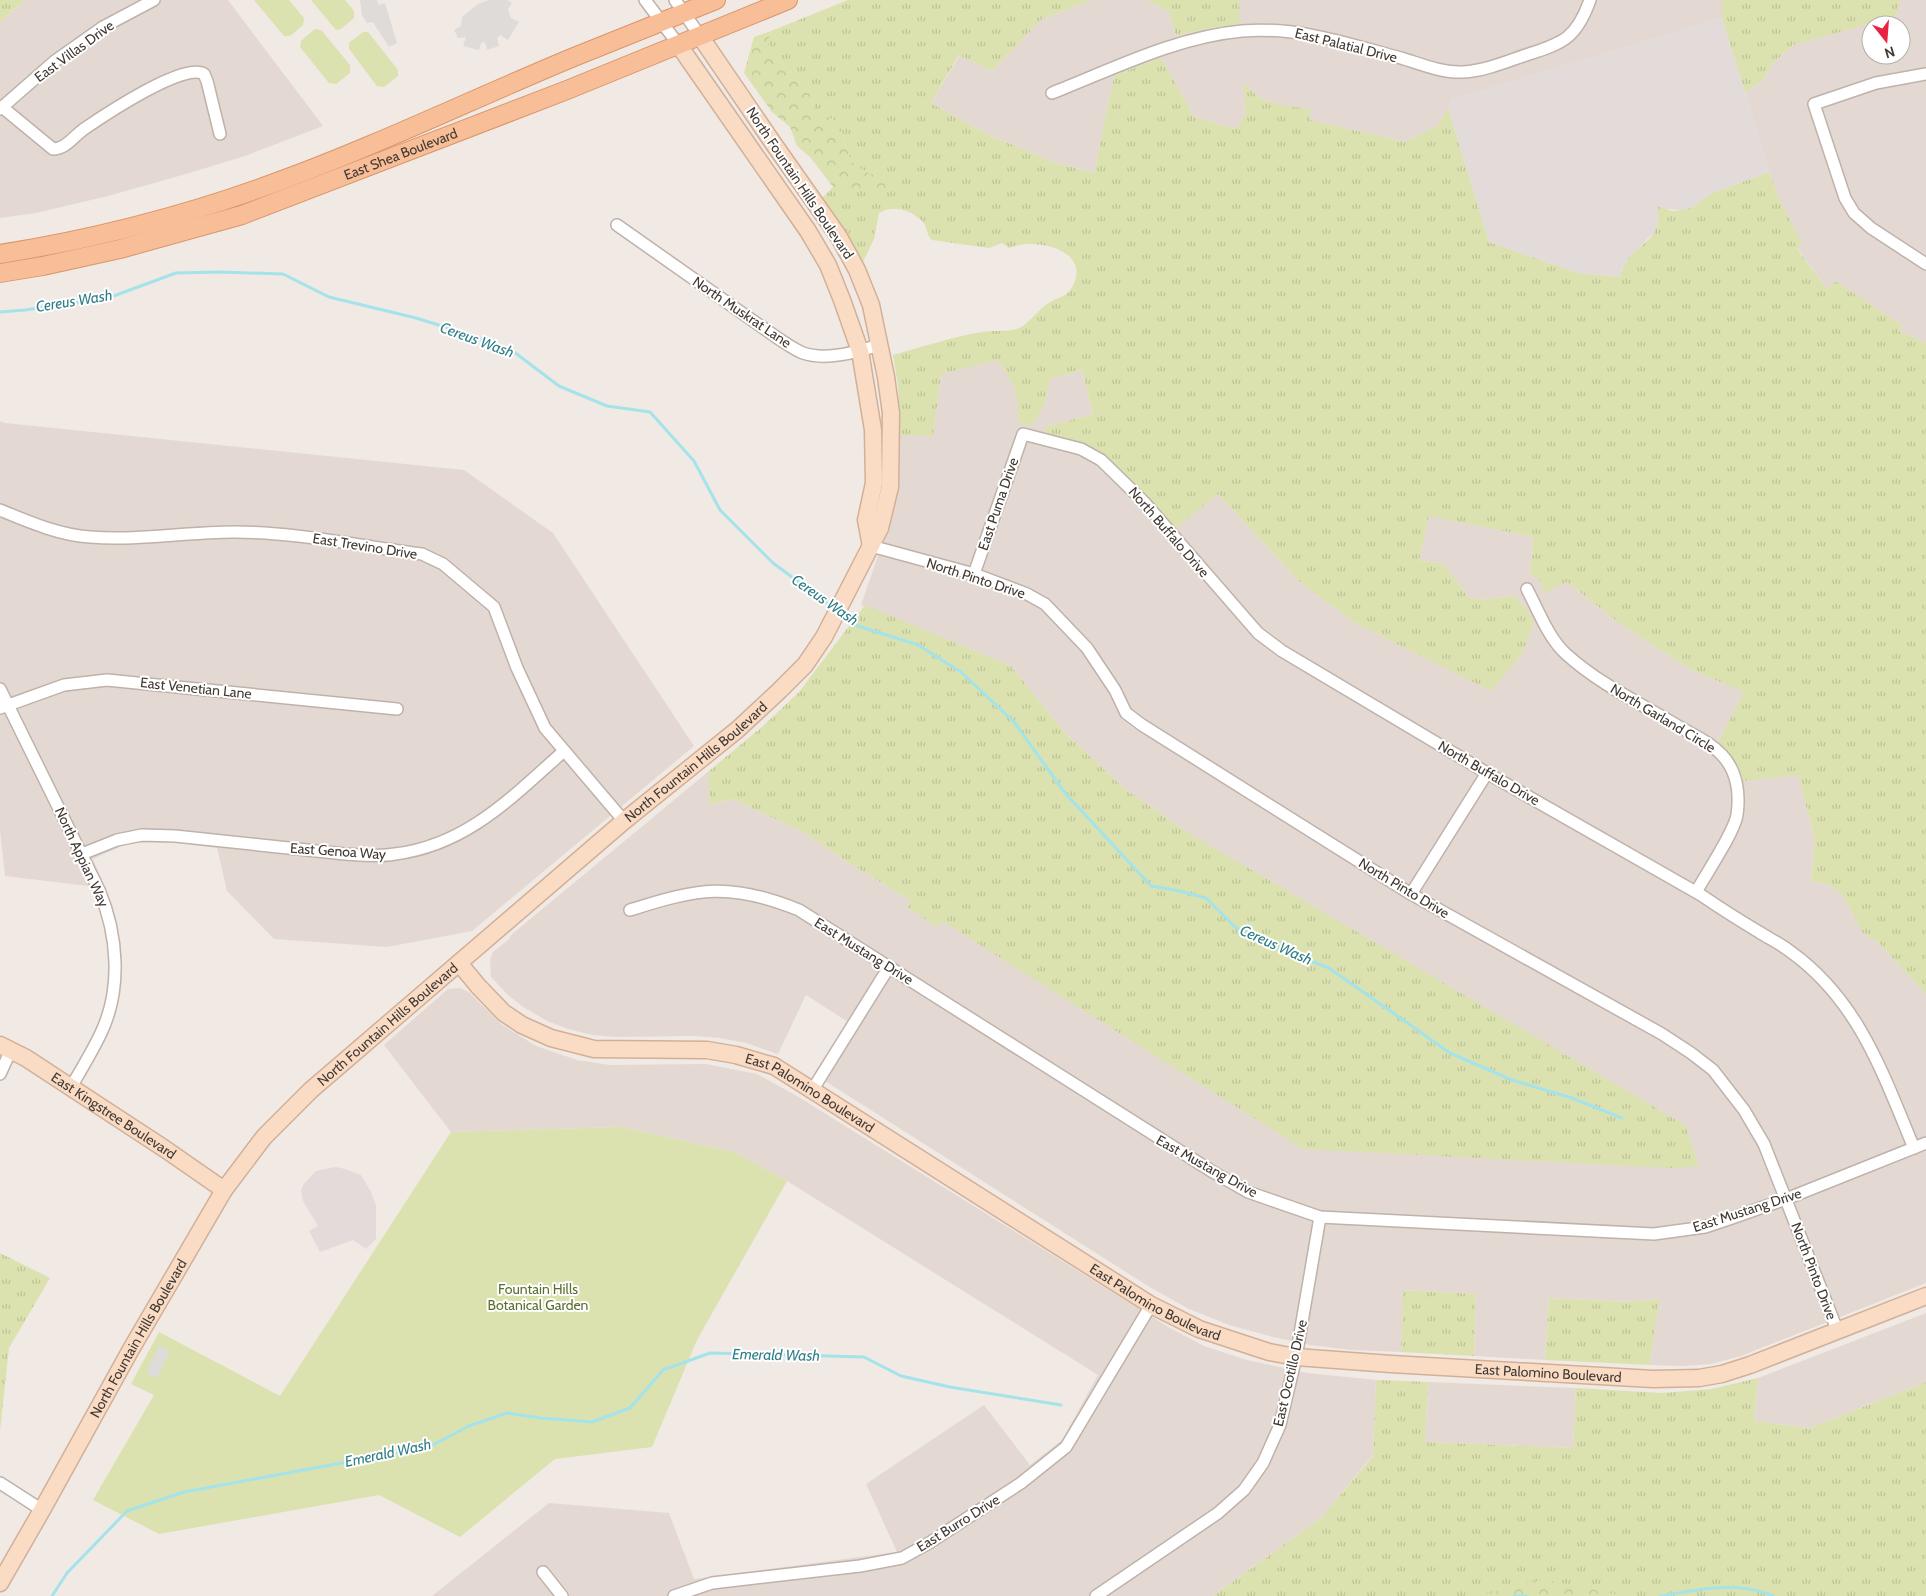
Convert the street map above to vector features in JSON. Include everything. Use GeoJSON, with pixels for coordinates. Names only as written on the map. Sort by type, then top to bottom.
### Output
{"type":"FeatureCollection","features":[{"type":"Feature","properties":{"kind":"main road","name":"East Shea Boulevard"},"geometry":{"type":"LineString","coordinates":[[0,254],[55,245],[149,222],[210,205],[277,182],[417,126],[573,57],[662,23],[680,6],[716,0]]}},
{"type":"Feature","properties":{"kind":"main road","name":"East Shea Boulevard"},"geometry":{"type":"LineString","coordinates":[[0,273],[43,266],[120,249],[242,215],[567,90],[788,0]]}},
{"type":"Feature","properties":{"kind":"main road","name":"North Fountain Hills Boulevard"},"geometry":{"type":"LineString","coordinates":[[0,1583],[130,1351],[224,1190],[264,1138],[281,1118],[318,1084],[624,821],[737,730],[805,664],[824,637],[880,528],[890,487],[891,413],[880,345],[871,306],[857,270],[839,237],[700,36]]}},
{"type":"Feature","properties":{"kind":"main road","name":"North Fountain Hills Boulevard"},"geometry":{"type":"LineString","coordinates":[[678,44],[793,209],[828,265],[856,336],[873,430],[874,483],[866,520],[870,546]]}},
{"type":"Feature","properties":{"kind":"main road","name":"East Palomino Boulevard"},"geometry":{"type":"LineString","coordinates":[[459,963],[504,1013],[522,1026],[551,1038],[594,1049],[707,1050],[736,1055],[774,1066],[813,1089],[1150,1305],[1199,1329],[1269,1352],[1296,1357],[1391,1364],[1653,1379],[1700,1378],[1722,1374],[1750,1365],[1926,1296]]}},
{"type":"Feature","properties":{"kind":"main road","name":"East Kingstree Boulevard"},"geometry":{"type":"LineString","coordinates":[[6,1048],[180,1158],[224,1190]]}},
{"type":"Feature","properties":{"kind":"street","name":"East Villas Drive"},"geometry":{"type":"LineString","coordinates":[[1,108],[79,44],[103,27],[154,0]]}},
{"type":"Feature","properties":{"kind":"street"},"geometry":{"type":"LineString","coordinates":[[645,0],[678,44]]}},
{"type":"Feature","properties":{"kind":"street","name":"East Palatial Drive"},"geometry":{"type":"LineString","coordinates":[[1052,93],[1178,44],[1207,36],[1242,31],[1280,30],[1316,35],[1441,70],[1463,72],[1478,70],[1562,42],[1577,27],[1590,0]]}},
{"type":"Feature","properties":{"kind":"street"},"geometry":{"type":"LineString","coordinates":[[680,6],[700,36]]}},
{"type":"Feature","properties":{"kind":"street"},"geometry":{"type":"LineString","coordinates":[[1,108],[53,149],[58,149],[65,146],[78,134],[118,105],[180,74],[196,71],[204,74],[207,81],[220,134]]}},
{"type":"Feature","properties":{"kind":"street"},"geometry":{"type":"LineString","coordinates":[[1926,74],[1876,83],[1814,104],[1845,198],[1854,213],[1870,228],[1926,264]]}},
{"type":"Feature","properties":{"kind":"street","name":"North Muskrat Lane"},"geometry":{"type":"LineString","coordinates":[[617,225],[779,339],[803,353],[825,356],[860,351],[880,345]]}},
{"type":"Feature","properties":{"kind":"street","name":"East Puma Drive"},"geometry":{"type":"LineString","coordinates":[[974,574],[1023,434]]}},
{"type":"Feature","properties":{"kind":"street","name":"North Buffalo Drive"},"geometry":{"type":"LineString","coordinates":[[1023,434],[1081,449],[1101,460],[1144,503],[1258,633],[1282,651],[1487,773],[1696,892],[1791,951],[1812,968],[1843,1002],[1858,1023],[1875,1054],[1914,1148]]}},
{"type":"Feature","properties":{"kind":"street","name":"East Trevino Drive"},"geometry":{"type":"LineString","coordinates":[[0,510],[45,528],[89,538],[234,532],[279,534],[422,554],[444,564],[494,606],[517,668],[545,728],[624,821]]}},
{"type":"Feature","properties":{"kind":"street","name":"North Pinto Drive"},"geometry":{"type":"LineString","coordinates":[[870,546],[974,574],[1027,594],[1045,604],[1087,648],[1115,690],[1126,713],[1158,736],[1411,894],[1662,1034],[1714,1070],[1744,1110],[1764,1144],[1838,1332]]}},
{"type":"Feature","properties":{"kind":"street","name":"North Garland Circle"},"geometry":{"type":"LineString","coordinates":[[1527,589],[1547,628],[1564,653],[1618,691],[1711,744],[1724,756],[1736,777],[1739,799],[1736,818],[1696,892]]}},
{"type":"Feature","properties":{"kind":"street","name":"East Venetian Lane"},"geometry":{"type":"LineString","coordinates":[[4,707],[64,685],[107,680],[397,709]]}},
{"type":"Feature","properties":{"kind":"street","name":"North Appian Way"},"geometry":{"type":"LineString","coordinates":[[0,689],[4,707],[82,854],[106,905],[114,944],[115,973],[109,1010],[102,1032],[70,1088]]}},
{"type":"Feature","properties":{"kind":"street","name":"East Genoa Way"},"geometry":{"type":"LineString","coordinates":[[82,854],[118,840],[142,834],[345,854],[377,855],[410,852],[447,841],[473,827],[564,751]]}},
{"type":"Feature","properties":{"kind":"street"},"geometry":{"type":"LineString","coordinates":[[1411,894],[1487,773]]}},
{"type":"Feature","properties":{"kind":"street","name":"East Mustang Drive"},"geometry":{"type":"LineString","coordinates":[[630,910],[693,892],[719,890],[747,893],[799,910],[1156,1138],[1213,1172],[1248,1192],[1320,1217],[1654,1234],[1705,1227],[1786,1199],[1926,1143]]}},
{"type":"Feature","properties":{"kind":"street"},"geometry":{"type":"LineString","coordinates":[[813,1089],[889,967]]}},
{"type":"Feature","properties":{"kind":"street"},"geometry":{"type":"LineString","coordinates":[[0,1074],[6,1048]]}},
{"type":"Feature","properties":{"kind":"street","name":"East Ocotillo Drive"},"geometry":{"type":"LineString","coordinates":[[1096,1596],[1218,1513],[1244,1490],[1263,1463],[1280,1425],[1296,1357],[1320,1217]]}},
{"type":"Feature","properties":{"kind":"street","name":"East Burro Drive"},"geometry":{"type":"LineString","coordinates":[[674,1596],[712,1584],[860,1566],[902,1558],[929,1543],[1022,1483],[1066,1447],[1150,1305]]}},
{"type":"Feature","properties":{"kind":"street"},"geometry":{"type":"LineString","coordinates":[[0,1483],[42,1510]]}},
{"type":"Feature","properties":{"kind":"street"},"geometry":{"type":"LineString","coordinates":[[543,1572],[562,1596]]}},
{"type":"Feature","properties":{"kind":"shaded area"},"geometry":{"type":"Polygon","coordinates":[[[25,0],[228,0],[323,126],[245,156],[186,174],[108,196],[36,213],[0,218],[0,22],[25,0]]]}},
{"type":"Feature","properties":{"kind":"shaded area"},"geometry":{"type":"Polygon","coordinates":[[[360,0],[377,0],[378,5],[385,3],[397,43],[389,47],[373,22],[367,23],[362,15],[360,0]]]}},
{"type":"Feature","properties":{"kind":"shaded area"},"geometry":{"type":"Polygon","coordinates":[[[489,0],[507,0],[512,3],[508,9],[509,13],[511,18],[519,22],[508,40],[500,35],[497,38],[499,46],[487,50],[485,42],[481,43],[479,50],[463,46],[466,37],[458,38],[454,30],[461,26],[462,17],[478,4],[489,0]]]}},
{"type":"Feature","properties":{"kind":"shaded area"},"geometry":{"type":"Polygon","coordinates":[[[1092,0],[1147,0],[1169,12],[1176,36],[1239,24],[1239,0],[1722,0],[1722,18],[1452,100],[1438,126],[1405,142],[1309,120],[1281,105],[1261,99],[1244,84],[1246,113],[1236,129],[1194,117],[1161,57],[1114,76],[1094,173],[1056,163],[991,136],[931,103],[960,55],[992,71],[1042,19],[1092,0]]]}},
{"type":"Feature","properties":{"kind":"shaded area"},"geometry":{"type":"Polygon","coordinates":[[[1899,0],[1926,0],[1926,343],[1899,331],[1902,325],[1835,282],[1828,290],[1797,248],[1769,172],[1745,93],[1764,79],[1772,64],[1793,45],[1827,35],[1861,18],[1861,65],[1911,65],[1911,15],[1868,15],[1899,0]]]}},
{"type":"Feature","properties":{"kind":"shaded area"},"geometry":{"type":"Polygon","coordinates":[[[1722,18],[1769,172],[1710,194],[1693,207],[1682,210],[1663,209],[1659,216],[1656,230],[1622,268],[1620,277],[1578,273],[1489,242],[1448,108],[1452,100],[1722,18]]]}},
{"type":"Feature","properties":{"kind":"shaded area"},"geometry":{"type":"Polygon","coordinates":[[[998,359],[1016,389],[1019,401],[1018,422],[1032,425],[1045,403],[1050,379],[1082,370],[1093,414],[1046,427],[1044,434],[1063,437],[1088,447],[1110,460],[1133,480],[1218,494],[1300,582],[1355,623],[1491,690],[1522,654],[1530,614],[1515,595],[1483,600],[1468,597],[1444,564],[1419,560],[1429,515],[1533,537],[1530,574],[1538,577],[1542,583],[1567,582],[1619,623],[1690,669],[1745,692],[1718,742],[1738,768],[1742,781],[1798,774],[1815,840],[1811,881],[1830,885],[1842,894],[1863,932],[1879,943],[1926,994],[1926,1283],[1741,1356],[1711,1364],[1683,1366],[1650,1365],[1658,1299],[1627,1302],[1549,1298],[1545,1360],[1474,1356],[1476,1294],[1404,1290],[1401,1352],[1351,1350],[1310,1345],[1229,1325],[1189,1309],[1148,1286],[814,1074],[848,1022],[806,995],[778,1054],[746,1043],[720,1038],[592,1035],[547,1021],[523,1007],[507,994],[491,977],[490,959],[493,952],[709,771],[710,805],[732,799],[805,833],[911,901],[907,907],[938,926],[942,921],[1187,832],[1125,789],[1065,733],[1011,666],[861,605],[889,524],[897,480],[900,435],[933,435],[941,374],[998,359]]]}},
{"type":"Feature","properties":{"kind":"shaded area"},"geometry":{"type":"Polygon","coordinates":[[[0,421],[464,470],[553,533],[694,746],[472,931],[387,947],[274,939],[227,891],[217,848],[174,842],[129,843],[93,859],[105,888],[5,876],[0,830],[0,421]]]}},
{"type":"Feature","properties":{"kind":"shaded area"},"geometry":{"type":"Polygon","coordinates":[[[460,988],[469,992],[501,1024],[536,1046],[577,1060],[610,1065],[706,1064],[757,1074],[797,1096],[1170,1328],[1204,1346],[1247,1360],[1308,1373],[1376,1380],[1373,1455],[1321,1518],[1213,1596],[432,1596],[549,1503],[669,1513],[694,1579],[897,1552],[866,1484],[984,1405],[1030,1465],[1062,1440],[1098,1375],[787,1181],[734,1152],[621,1127],[451,1132],[384,1045],[448,989],[460,988]]]}},
{"type":"Feature","properties":{"kind":"shaded area"},"geometry":{"type":"Polygon","coordinates":[[[336,1167],[361,1175],[371,1192],[376,1206],[376,1239],[366,1249],[353,1240],[320,1252],[309,1231],[318,1226],[303,1201],[301,1190],[316,1171],[336,1167]]]}},
{"type":"Feature","properties":{"kind":"shaded area"},"geometry":{"type":"Polygon","coordinates":[[[1926,1313],[1926,1382],[1810,1428],[1754,1421],[1758,1378],[1926,1313]]]}},
{"type":"Feature","properties":{"kind":"shaded area"},"geometry":{"type":"Polygon","coordinates":[[[159,1346],[170,1351],[157,1378],[146,1373],[159,1346]]]}},
{"type":"Feature","properties":{"kind":"shaded area"},"geometry":{"type":"Polygon","coordinates":[[[1428,1382],[1576,1388],[1573,1448],[1425,1442],[1428,1382]]]}},
{"type":"Feature","properties":{"kind":"green space"},"geometry":{"type":"Polygon","coordinates":[[[0,0],[25,0],[0,22],[0,0]]]}},
{"type":"Feature","properties":{"kind":"green space"},"geometry":{"type":"Polygon","coordinates":[[[254,0],[289,0],[304,18],[303,25],[290,36],[284,36],[254,0]]]}},
{"type":"Feature","properties":{"kind":"green space"},"geometry":{"type":"Polygon","coordinates":[[[311,0],[345,0],[354,11],[354,18],[341,29],[336,30],[311,0]]]}},
{"type":"Feature","properties":{"kind":"green space"},"geometry":{"type":"Polygon","coordinates":[[[848,0],[1092,0],[1042,19],[992,71],[959,55],[931,103],[991,136],[1056,163],[1094,173],[1114,76],[1161,57],[1194,117],[1236,129],[1246,113],[1243,83],[1261,99],[1281,105],[1310,109],[1310,120],[1405,142],[1437,126],[1448,108],[1489,242],[1578,273],[1620,277],[1630,257],[1651,237],[1656,229],[1658,219],[1657,206],[1672,211],[1693,207],[1710,194],[1769,172],[1780,201],[1802,243],[1797,249],[1828,290],[1835,281],[1902,325],[1899,331],[1926,343],[1926,994],[1879,943],[1863,933],[1842,894],[1830,885],[1811,881],[1815,840],[1798,775],[1742,781],[1732,760],[1718,742],[1744,692],[1690,669],[1619,623],[1567,582],[1544,593],[1540,581],[1530,575],[1533,537],[1429,516],[1419,560],[1444,564],[1468,597],[1483,600],[1515,595],[1534,622],[1522,654],[1491,691],[1355,623],[1300,582],[1218,494],[1175,528],[1132,481],[1103,457],[1086,447],[1044,434],[1046,427],[1093,414],[1082,370],[1050,379],[1045,403],[1032,426],[1018,422],[1016,395],[1008,376],[998,360],[941,374],[933,436],[900,435],[898,385],[893,355],[948,339],[987,331],[1008,331],[1023,326],[1048,303],[1063,296],[1071,289],[1076,278],[1076,269],[1068,255],[1060,250],[1041,245],[1026,244],[1009,248],[1002,243],[989,248],[932,240],[925,224],[919,218],[908,212],[896,209],[884,210],[879,213],[874,239],[862,264],[821,199],[833,187],[892,179],[866,172],[855,164],[848,153],[840,127],[834,120],[816,109],[811,100],[808,83],[773,55],[768,43],[771,31],[848,0]]]}},
{"type":"Feature","properties":{"kind":"green space"},"geometry":{"type":"Polygon","coordinates":[[[1147,0],[1239,0],[1240,24],[1205,29],[1176,36],[1169,12],[1147,0]]]}},
{"type":"Feature","properties":{"kind":"green space"},"geometry":{"type":"Polygon","coordinates":[[[1722,0],[1900,0],[1896,15],[1861,15],[1861,26],[1793,45],[1772,64],[1764,79],[1745,93],[1722,18],[1722,0]]]}},
{"type":"Feature","properties":{"kind":"green space"},"geometry":{"type":"Polygon","coordinates":[[[315,29],[321,30],[350,65],[350,73],[336,84],[329,83],[300,47],[301,41],[315,29]]]}},
{"type":"Feature","properties":{"kind":"green space"},"geometry":{"type":"Polygon","coordinates":[[[771,31],[768,43],[773,55],[808,83],[813,105],[819,112],[834,120],[840,127],[851,159],[866,172],[892,179],[894,182],[888,187],[881,190],[857,191],[833,187],[810,157],[797,146],[790,127],[772,112],[744,73],[754,37],[771,31]]]}},
{"type":"Feature","properties":{"kind":"green space"},"geometry":{"type":"Polygon","coordinates":[[[363,32],[368,32],[398,70],[398,76],[384,87],[377,86],[349,49],[349,43],[363,32]]]}},
{"type":"Feature","properties":{"kind":"green space"},"geometry":{"type":"Polygon","coordinates":[[[865,605],[1011,666],[1065,733],[1125,789],[1187,832],[1685,1125],[1699,1166],[1670,1168],[1303,1149],[942,921],[937,927],[907,907],[911,901],[805,833],[732,799],[709,805],[709,771],[763,726],[799,692],[865,605]]]}},
{"type":"Feature","properties":{"kind":"green space","name":"Fountain Hills Botanical Garden"},"geometry":{"type":"Polygon","coordinates":[[[621,1127],[734,1152],[787,1181],[697,1340],[652,1447],[555,1459],[460,1537],[379,1495],[159,1534],[93,1500],[154,1395],[131,1384],[159,1332],[280,1396],[451,1132],[621,1127]]]}},
{"type":"Feature","properties":{"kind":"green space"},"geometry":{"type":"Polygon","coordinates":[[[0,1253],[50,1278],[9,1348],[0,1431],[0,1253]]]}},
{"type":"Feature","properties":{"kind":"green space"},"geometry":{"type":"Polygon","coordinates":[[[1403,1290],[1476,1294],[1474,1356],[1401,1352],[1403,1290]]]}},
{"type":"Feature","properties":{"kind":"green space"},"geometry":{"type":"Polygon","coordinates":[[[1549,1298],[1627,1302],[1659,1299],[1650,1365],[1545,1360],[1549,1298]]]}},
{"type":"Feature","properties":{"kind":"green space"},"geometry":{"type":"Polygon","coordinates":[[[1758,1378],[1754,1421],[1810,1428],[1926,1382],[1926,1596],[1213,1596],[1321,1518],[1373,1456],[1376,1380],[1428,1382],[1425,1442],[1573,1448],[1576,1388],[1663,1393],[1711,1389],[1758,1378]]]}},
{"type":"Feature","properties":{"kind":"green space"},"geometry":{"type":"Polygon","coordinates":[[[1545,1580],[1625,1596],[1470,1596],[1495,1592],[1519,1583],[1545,1580]]]}},
{"type":"Feature","properties":{"kind":"waterway","name":"Cereus Wash"},"geometry":{"type":"LineString","coordinates":[[0,312],[108,298],[176,273],[283,274],[329,297],[416,318],[474,336],[514,352],[559,386],[607,406],[650,412],[694,461],[720,510],[773,563],[834,608]]}},
{"type":"Feature","properties":{"kind":"waterway","name":"Cereus Wash"},"geometry":{"type":"LineString","coordinates":[[841,613],[858,626],[918,645],[961,672],[1014,722],[1065,793],[1151,886],[1206,898],[1235,927],[1284,951],[1329,968],[1450,1053],[1512,1080],[1572,1098],[1622,1118]]}},
{"type":"Feature","properties":{"kind":"waterway","name":"Emerald Wash"},"geometry":{"type":"LineString","coordinates":[[52,1596],[67,1573],[127,1511],[184,1492],[429,1447],[469,1426],[507,1413],[592,1422],[630,1408],[663,1370],[710,1353],[864,1357],[901,1376],[950,1387],[1061,1405]]}},
{"type":"Feature","properties":{"kind":"waterway"},"geometry":{"type":"LineString","coordinates":[[1660,1596],[1702,1589],[1731,1587],[1745,1588],[1773,1596]]}},
{"type":"Feature","properties":{"kind":"waterway"},"geometry":{"type":"LineString","coordinates":[[1514,1596],[1527,1596]]}}]}
